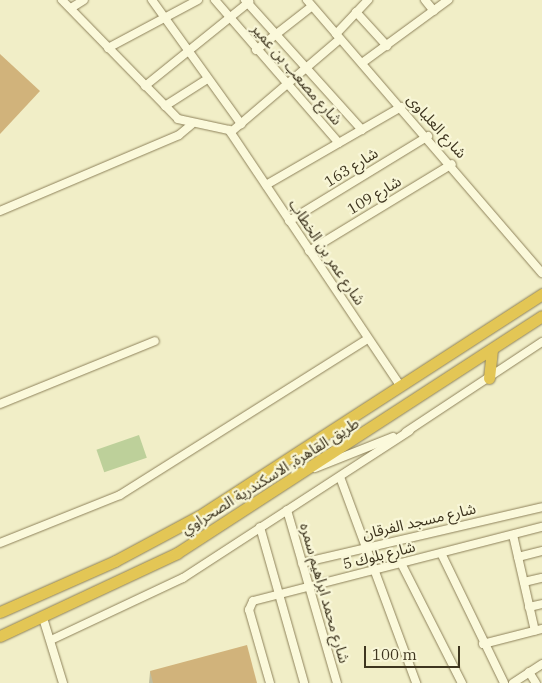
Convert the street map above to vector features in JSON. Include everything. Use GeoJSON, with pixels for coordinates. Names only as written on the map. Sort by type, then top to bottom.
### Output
{"type":"FeatureCollection","features":[{"type":"Feature","properties":{"kind":"highway","name":"طريق القاهرة, الاسكندرية الصحراوي"},"geometry":{"type":"LineString","coordinates":[[0,612],[186,524],[401,387],[542,294]]}},
{"type":"Feature","properties":{"kind":"highway","name":"طريق القاهرة, الاسكندرية الصحراوي"},"geometry":{"type":"LineString","coordinates":[[0,636],[43,618],[170,557],[313,468],[542,316]]}},
{"type":"Feature","properties":{"kind":"highway"},"geometry":{"type":"LineString","coordinates":[[489,378],[492,349]]}},
{"type":"Feature","properties":{"kind":"street"},"geometry":{"type":"LineString","coordinates":[[62,0],[166,106],[191,125],[220,125],[231,132],[308,66],[354,20],[356,12],[368,0]]}},
{"type":"Feature","properties":{"kind":"street"},"geometry":{"type":"LineString","coordinates":[[71,8],[84,0]]}},
{"type":"Feature","properties":{"kind":"street"},"geometry":{"type":"LineString","coordinates":[[152,0],[185,52],[241,124]]}},
{"type":"Feature","properties":{"kind":"street"},"geometry":{"type":"LineString","coordinates":[[108,48],[164,19],[188,2],[198,0]]}},
{"type":"Feature","properties":{"kind":"street","name":"شارع مصعب بن عمير"},"geometry":{"type":"LineString","coordinates":[[215,0],[286,85],[339,143]]}},
{"type":"Feature","properties":{"kind":"street"},"geometry":{"type":"LineString","coordinates":[[425,0],[434,11]]}},
{"type":"Feature","properties":{"kind":"street"},"geometry":{"type":"LineString","coordinates":[[362,63],[448,0]]}},
{"type":"Feature","properties":{"kind":"street"},"geometry":{"type":"LineString","coordinates":[[145,86],[229,18],[247,1],[308,66],[362,130]]}},
{"type":"Feature","properties":{"kind":"street"},"geometry":{"type":"LineString","coordinates":[[256,50],[278,33],[309,3]]}},
{"type":"Feature","properties":{"kind":"street","name":"شارع العلباوى"},"geometry":{"type":"LineString","coordinates":[[309,3],[428,136],[542,273]]}},
{"type":"Feature","properties":{"kind":"street"},"geometry":{"type":"LineString","coordinates":[[356,12],[387,46]]}},
{"type":"Feature","properties":{"kind":"street"},"geometry":{"type":"LineString","coordinates":[[166,106],[206,80]]}},
{"type":"Feature","properties":{"kind":"street"},"geometry":{"type":"LineString","coordinates":[[266,185],[401,106]]}},
{"type":"Feature","properties":{"kind":"street"},"geometry":{"type":"LineString","coordinates":[[0,212],[179,135],[191,125]]}},
{"type":"Feature","properties":{"kind":"street","name":"شارع عمر بن الخطاب"},"geometry":{"type":"LineString","coordinates":[[231,132],[401,387]]}},
{"type":"Feature","properties":{"kind":"street","name":"شارع 163"},"geometry":{"type":"LineString","coordinates":[[289,221],[428,136]]}},
{"type":"Feature","properties":{"kind":"street","name":"شارع 109"},"geometry":{"type":"LineString","coordinates":[[309,251],[452,164]]}},
{"type":"Feature","properties":{"kind":"street"},"geometry":{"type":"LineString","coordinates":[[0,543],[120,495],[368,339]]}},
{"type":"Feature","properties":{"kind":"street"},"geometry":{"type":"LineString","coordinates":[[0,404],[155,341]]}},
{"type":"Feature","properties":{"kind":"street"},"geometry":{"type":"LineString","coordinates":[[50,640],[163,589],[340,477],[542,341]]}},
{"type":"Feature","properties":{"kind":"street"},"geometry":{"type":"LineString","coordinates":[[313,468],[408,431]]}},
{"type":"Feature","properties":{"kind":"street"},"geometry":{"type":"LineString","coordinates":[[340,477],[416,683]]}},
{"type":"Feature","properties":{"kind":"street","name":"شارع مسجد الفرقان"},"geometry":{"type":"LineString","coordinates":[[302,563],[542,506]]}},
{"type":"Feature","properties":{"kind":"street","name":"شارع محمد ابراهيم سمره"},"geometry":{"type":"LineString","coordinates":[[286,510],[337,683]]}},
{"type":"Feature","properties":{"kind":"street"},"geometry":{"type":"LineString","coordinates":[[260,527],[304,683]]}},
{"type":"Feature","properties":{"kind":"street","name":"شارع بلوك 5"},"geometry":{"type":"LineString","coordinates":[[270,683],[250,610],[253,601],[542,527]]}},
{"type":"Feature","properties":{"kind":"street"},"geometry":{"type":"LineString","coordinates":[[483,644],[538,630],[530,607],[513,534]]}},
{"type":"Feature","properties":{"kind":"street"},"geometry":{"type":"LineString","coordinates":[[518,557],[542,551]]}},
{"type":"Feature","properties":{"kind":"street"},"geometry":{"type":"LineString","coordinates":[[441,553],[483,644],[504,683]]}},
{"type":"Feature","properties":{"kind":"street"},"geometry":{"type":"LineString","coordinates":[[401,563],[462,683]]}},
{"type":"Feature","properties":{"kind":"street"},"geometry":{"type":"LineString","coordinates":[[524,582],[542,578]]}},
{"type":"Feature","properties":{"kind":"street"},"geometry":{"type":"LineString","coordinates":[[530,607],[542,604]]}},
{"type":"Feature","properties":{"kind":"street"},"geometry":{"type":"LineString","coordinates":[[43,618],[63,683]]}},
{"type":"Feature","properties":{"kind":"street"},"geometry":{"type":"LineString","coordinates":[[513,683],[542,664]]}},
{"type":"Feature","properties":{"kind":"street"},"geometry":{"type":"LineString","coordinates":[[529,672],[536,683]]}},
{"type":"Feature","properties":{"kind":"green space"},"geometry":{"type":"Polygon","coordinates":[[[139,435],[147,458],[104,472],[96,450],[139,435]]]}},
{"type":"Feature","properties":{"kind":"building"},"geometry":{"type":"Polygon","coordinates":[[[0,54],[40,91],[0,134],[0,54]]]}},
{"type":"Feature","properties":{"kind":"building"},"geometry":{"type":"Polygon","coordinates":[[[247,645],[257,683],[153,683],[150,671],[247,645]]]}}]}
